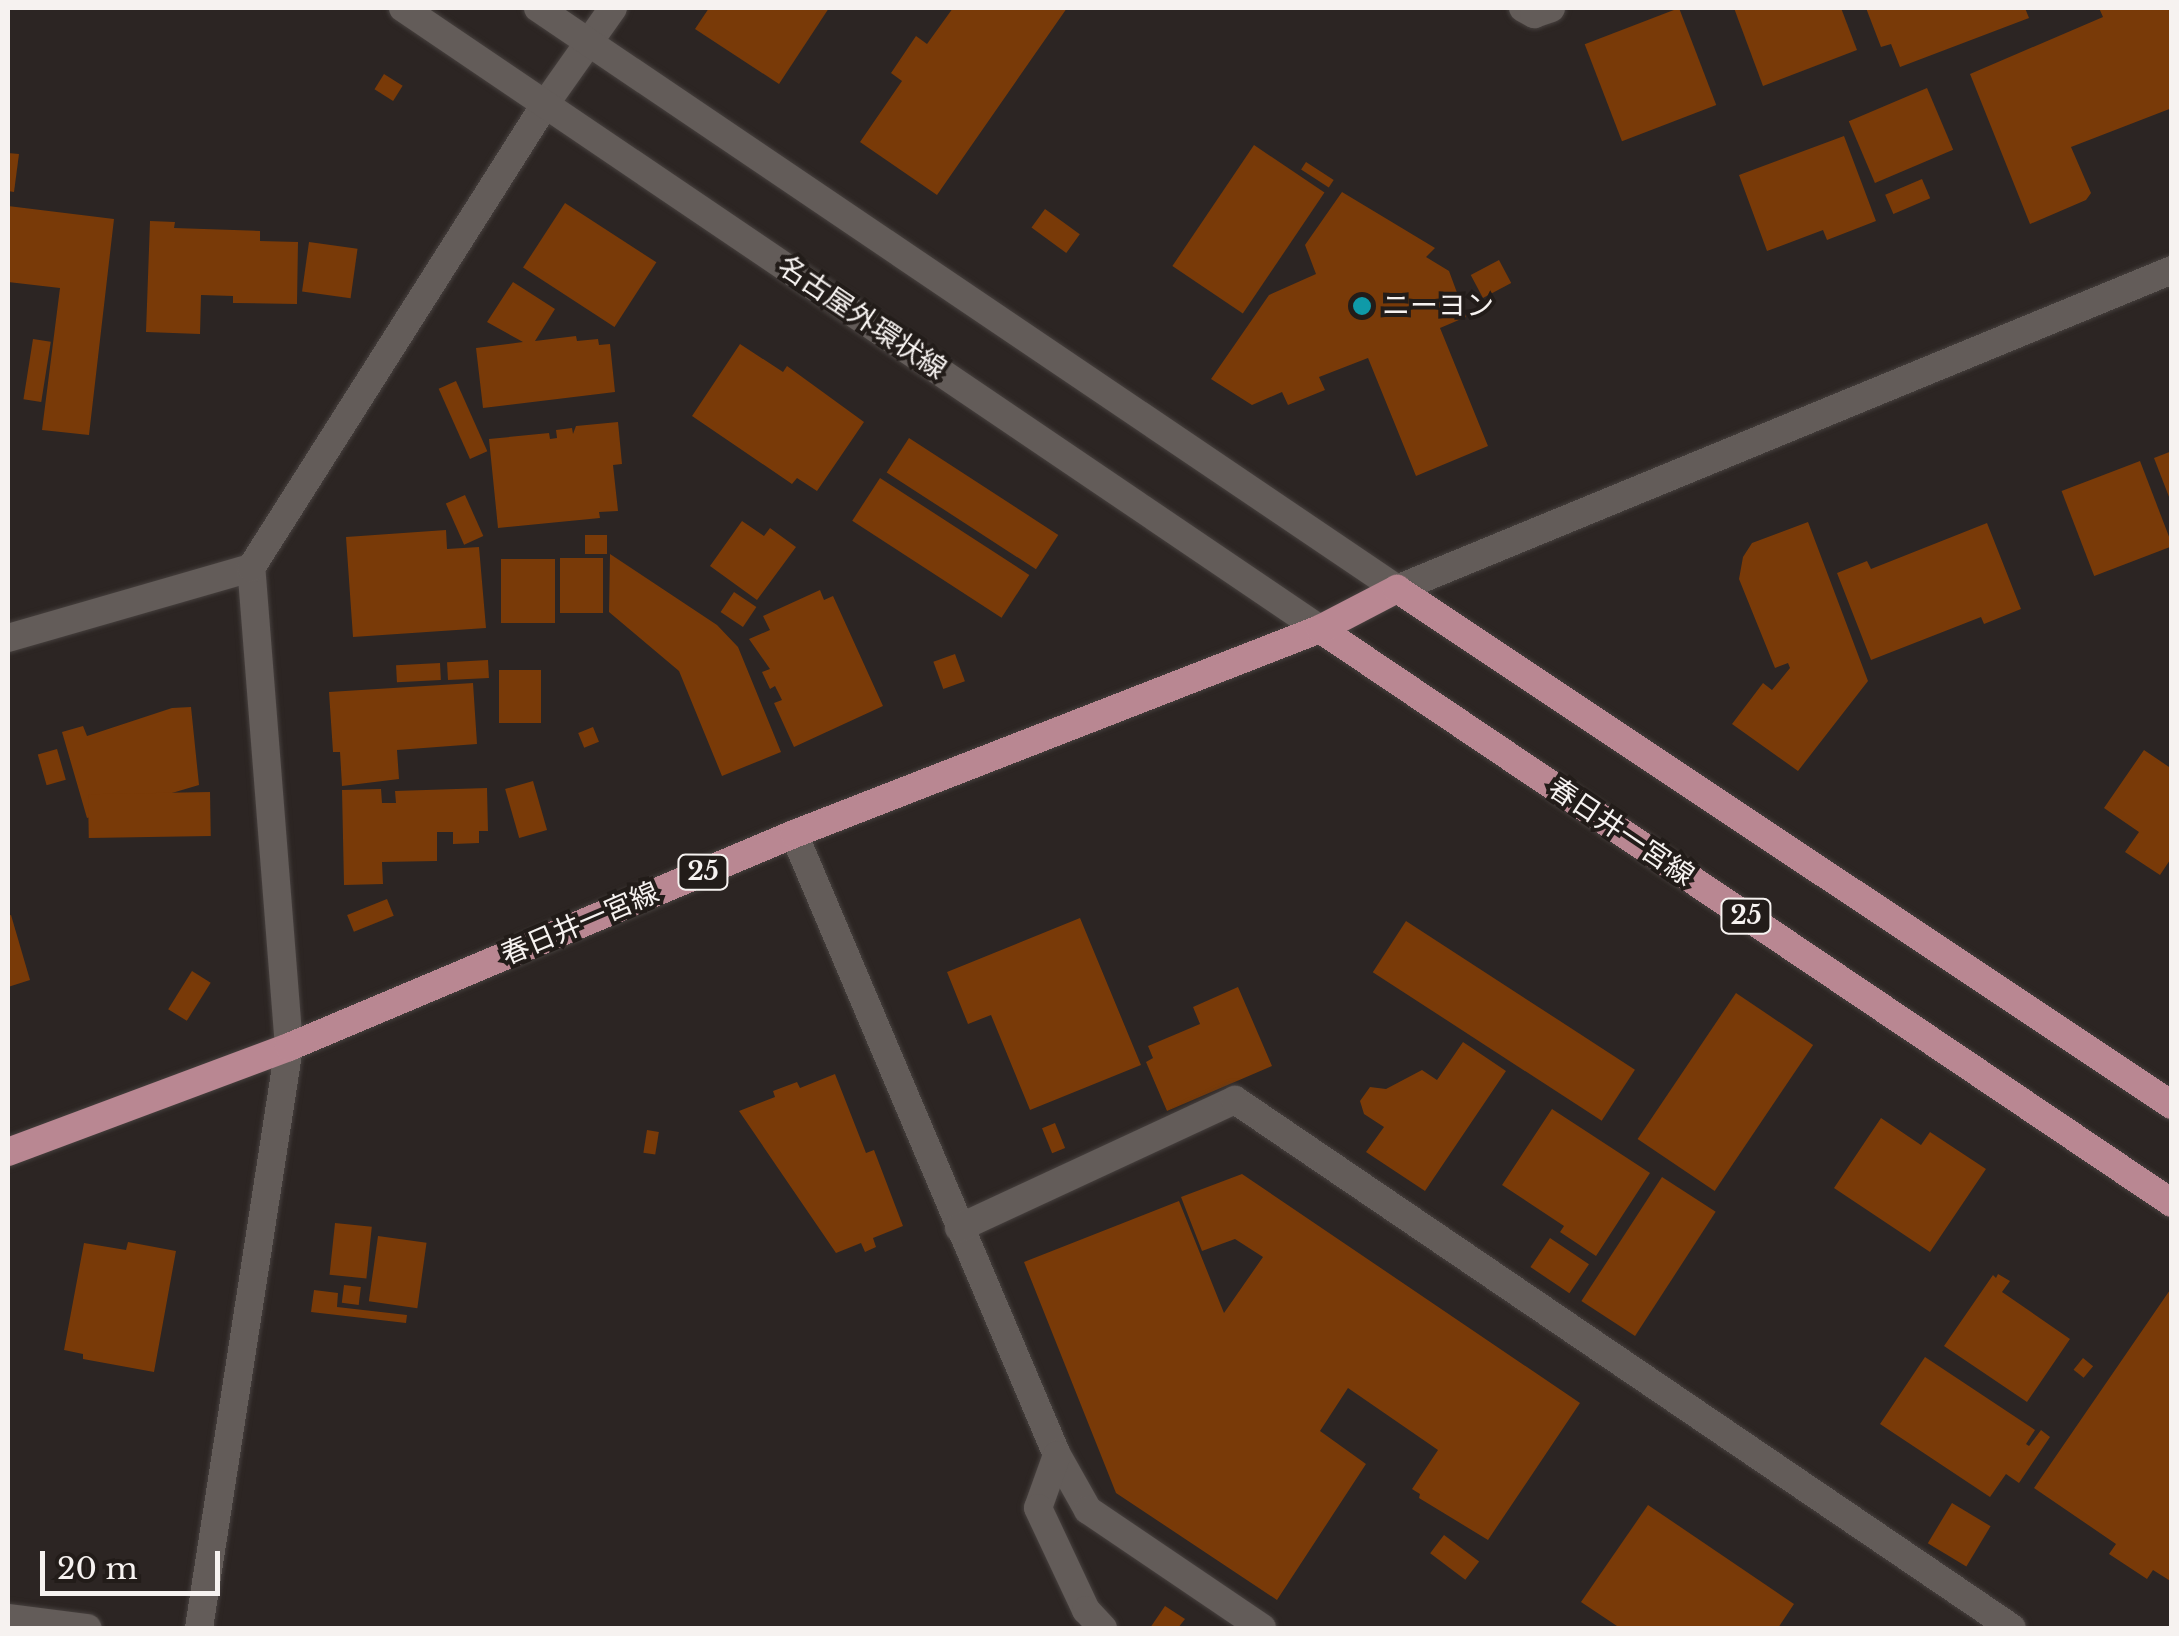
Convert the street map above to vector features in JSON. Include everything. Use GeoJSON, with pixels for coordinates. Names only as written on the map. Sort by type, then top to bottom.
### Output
{"type":"FeatureCollection","features":[{"type":"Feature","properties":{"kind":"main road","name":"春日井一宮線"},"geometry":{"type":"LineString","coordinates":[[8,1152],[289,1047],[794,834],[1320,629],[1397,589]]}},
{"type":"Feature","properties":{"kind":"main road"},"geometry":{"type":"LineString","coordinates":[[1397,589],[2172,1105]]}},
{"type":"Feature","properties":{"kind":"main road","name":"春日井一宮線"},"geometry":{"type":"LineString","coordinates":[[1320,629],[2172,1202]]}},
{"type":"Feature","properties":{"kind":"street","name":"名古屋外環状線"},"geometry":{"type":"LineString","coordinates":[[403,8],[1320,629]]}},
{"type":"Feature","properties":{"kind":"street"},"geometry":{"type":"LineString","coordinates":[[538,8],[1397,589],[2172,270]]}},
{"type":"Feature","properties":{"kind":"street"},"geometry":{"type":"LineString","coordinates":[[200,1628],[289,1047],[252,568],[546,103],[612,8]]}},
{"type":"Feature","properties":{"kind":"street"},"geometry":{"type":"LineString","coordinates":[[1523,8],[1534,14],[1551,8]]}},
{"type":"Feature","properties":{"kind":"street"},"geometry":{"type":"LineString","coordinates":[[8,638],[252,568]]}},
{"type":"Feature","properties":{"kind":"street"},"geometry":{"type":"LineString","coordinates":[[794,834],[1057,1455],[1088,1510],[1262,1628]]}},
{"type":"Feature","properties":{"kind":"street"},"geometry":{"type":"LineString","coordinates":[[959,1228],[1235,1100],[2012,1628]]}},
{"type":"Feature","properties":{"kind":"street"},"geometry":{"type":"LineString","coordinates":[[1057,1455],[1038,1508],[1086,1610],[1103,1628]]}},
{"type":"Feature","properties":{"kind":"street"},"geometry":{"type":"LineString","coordinates":[[8,1618],[87,1628]]}},
{"type":"Feature","properties":{"kind":"building"},"geometry":{"type":"Polygon","coordinates":[[[709,8],[829,8],[779,84],[695,29],[709,8]]]}},
{"type":"Feature","properties":{"kind":"building"},"geometry":{"type":"Polygon","coordinates":[[[953,8],[1067,8],[937,195],[860,142],[902,81],[891,73],[916,36],[927,44],[953,8]]]}},
{"type":"Feature","properties":{"kind":"building"},"geometry":{"type":"Polygon","coordinates":[[[1679,8],[1716,105],[1622,141],[1585,44],[1679,8]]]}},
{"type":"Feature","properties":{"kind":"building"},"geometry":{"type":"Polygon","coordinates":[[[1734,8],[1841,8],[1857,50],[1763,86],[1734,8]]]}},
{"type":"Feature","properties":{"kind":"building"},"geometry":{"type":"Polygon","coordinates":[[[1866,8],[2025,8],[2029,18],[1900,67],[1891,44],[1881,47],[1866,8]]]}},
{"type":"Feature","properties":{"kind":"building"},"geometry":{"type":"Polygon","coordinates":[[[2099,8],[2172,8],[2172,108],[2071,147],[2091,193],[2086,200],[2030,224],[1970,74],[2103,17],[2099,8]]]}},
{"type":"Feature","properties":{"kind":"building"},"geometry":{"type":"Polygon","coordinates":[[[384,74],[403,86],[393,101],[374,89],[384,74]]]}},
{"type":"Feature","properties":{"kind":"building"},"geometry":{"type":"Polygon","coordinates":[[[1927,88],[1953,150],[1875,183],[1849,121],[1927,88]]]}},
{"type":"Feature","properties":{"kind":"building"},"geometry":{"type":"Polygon","coordinates":[[[1844,136],[1876,221],[1827,240],[1823,230],[1767,251],[1739,175],[1844,136]]]}},
{"type":"Feature","properties":{"kind":"building"},"geometry":{"type":"Polygon","coordinates":[[[1254,145],[1324,193],[1243,314],[1172,266],[1254,145]]]}},
{"type":"Feature","properties":{"kind":"building"},"geometry":{"type":"Polygon","coordinates":[[[8,153],[19,154],[14,192],[8,191],[8,153]]]}},
{"type":"Feature","properties":{"kind":"building"},"geometry":{"type":"Polygon","coordinates":[[[1306,162],[1334,180],[1329,188],[1301,170],[1306,162]]]}},
{"type":"Feature","properties":{"kind":"building"},"geometry":{"type":"Polygon","coordinates":[[[1922,179],[1930,198],[1893,214],[1885,195],[1922,179]]]}},
{"type":"Feature","properties":{"kind":"building","name":"ニーヨン"},"geometry":{"type":"Polygon","coordinates":[[[1342,192],[1435,248],[1426,257],[1449,271],[1466,317],[1440,328],[1488,446],[1416,476],[1368,358],[1319,377],[1325,390],[1288,405],[1282,392],[1252,405],[1211,379],[1269,295],[1316,274],[1305,245],[1342,192]]]}},
{"type":"Feature","properties":{"kind":"building"},"geometry":{"type":"Polygon","coordinates":[[[565,203],[656,262],[614,327],[523,268],[565,203]]]}},
{"type":"Feature","properties":{"kind":"building"},"geometry":{"type":"Polygon","coordinates":[[[8,206],[114,219],[89,435],[42,430],[60,288],[8,282],[8,206]]]}},
{"type":"Feature","properties":{"kind":"building"},"geometry":{"type":"Polygon","coordinates":[[[1045,209],[1080,234],[1066,253],[1031,228],[1045,209]]]}},
{"type":"Feature","properties":{"kind":"building"},"geometry":{"type":"Polygon","coordinates":[[[150,221],[175,222],[174,228],[260,231],[260,241],[298,242],[297,304],[233,303],[233,296],[201,295],[200,334],[146,332],[150,221]]]}},
{"type":"Feature","properties":{"kind":"building"},"geometry":{"type":"Polygon","coordinates":[[[309,242],[358,249],[351,298],[302,292],[309,242]]]}},
{"type":"Feature","properties":{"kind":"building"},"geometry":{"type":"Polygon","coordinates":[[[1499,260],[1511,283],[1483,298],[1471,275],[1499,260]]]}},
{"type":"Feature","properties":{"kind":"building"},"geometry":{"type":"Polygon","coordinates":[[[513,282],[555,309],[535,341],[576,336],[577,341],[598,339],[599,345],[610,344],[615,392],[483,408],[476,348],[523,342],[487,322],[513,282]]]}},
{"type":"Feature","properties":{"kind":"building"},"geometry":{"type":"Polygon","coordinates":[[[33,339],[51,342],[41,402],[23,399],[33,339]]]}},
{"type":"Feature","properties":{"kind":"building"},"geometry":{"type":"Polygon","coordinates":[[[740,344],[783,372],[787,366],[864,422],[817,491],[797,478],[792,484],[692,416],[740,344]]]}},
{"type":"Feature","properties":{"kind":"building"},"geometry":{"type":"Polygon","coordinates":[[[456,381],[487,451],[470,459],[439,389],[456,381]]]}},
{"type":"Feature","properties":{"kind":"building"},"geometry":{"type":"Polygon","coordinates":[[[618,422],[622,464],[613,465],[618,511],[599,512],[600,518],[498,528],[489,439],[549,433],[550,439],[557,438],[556,430],[572,428],[573,434],[576,426],[618,422]]]}},
{"type":"Feature","properties":{"kind":"building"},"geometry":{"type":"Polygon","coordinates":[[[909,438],[1058,535],[1036,569],[887,472],[909,438]]]}},
{"type":"Feature","properties":{"kind":"building"},"geometry":{"type":"Polygon","coordinates":[[[2172,451],[2172,502],[2171,502],[2154,458],[2172,451]]]}},
{"type":"Feature","properties":{"kind":"building"},"geometry":{"type":"Polygon","coordinates":[[[2140,461],[2172,546],[2094,576],[2062,491],[2140,461]]]}},
{"type":"Feature","properties":{"kind":"building"},"geometry":{"type":"Polygon","coordinates":[[[880,478],[1029,575],[1002,618],[852,521],[880,478]]]}},
{"type":"Feature","properties":{"kind":"building"},"geometry":{"type":"Polygon","coordinates":[[[465,495],[483,536],[464,545],[446,504],[465,495]]]}},
{"type":"Feature","properties":{"kind":"building"},"geometry":{"type":"Polygon","coordinates":[[[742,521],[764,536],[770,528],[796,547],[757,600],[710,566],[742,521]]]}},
{"type":"Feature","properties":{"kind":"building"},"geometry":{"type":"Polygon","coordinates":[[[1808,522],[1868,681],[1798,771],[1732,724],[1763,683],[1772,690],[1790,668],[1788,663],[1775,668],[1739,579],[1743,557],[1752,543],[1808,522]]]}},
{"type":"Feature","properties":{"kind":"building"},"geometry":{"type":"Polygon","coordinates":[[[1987,523],[2021,609],[1984,624],[1981,617],[1871,660],[1837,573],[1867,561],[1871,569],[1987,523]]]}},
{"type":"Feature","properties":{"kind":"building"},"geometry":{"type":"Polygon","coordinates":[[[446,530],[447,549],[479,547],[486,628],[353,637],[346,537],[446,530]]]}},
{"type":"Feature","properties":{"kind":"building"},"geometry":{"type":"Polygon","coordinates":[[[585,535],[607,535],[607,554],[585,554],[585,535]]]}},
{"type":"Feature","properties":{"kind":"building"},"geometry":{"type":"Polygon","coordinates":[[[610,554],[717,625],[738,647],[781,752],[722,776],[679,671],[609,612],[610,554]]]}},
{"type":"Feature","properties":{"kind":"building"},"geometry":{"type":"Polygon","coordinates":[[[560,558],[603,558],[603,613],[560,613],[560,558]]]}},
{"type":"Feature","properties":{"kind":"building"},"geometry":{"type":"Polygon","coordinates":[[[501,559],[555,559],[555,623],[501,623],[501,559]]]}},
{"type":"Feature","properties":{"kind":"building"},"geometry":{"type":"Polygon","coordinates":[[[820,590],[824,600],[833,596],[883,706],[794,747],[774,703],[782,700],[775,686],[770,689],[762,672],[770,669],[749,639],[770,630],[763,616],[820,590]]]}},
{"type":"Feature","properties":{"kind":"building"},"geometry":{"type":"Polygon","coordinates":[[[734,592],[756,607],[743,627],[721,612],[734,592]]]}},
{"type":"Feature","properties":{"kind":"building"},"geometry":{"type":"Polygon","coordinates":[[[955,654],[965,681],[943,689],[933,662],[955,654]]]}},
{"type":"Feature","properties":{"kind":"building"},"geometry":{"type":"Polygon","coordinates":[[[488,660],[489,678],[448,680],[447,662],[488,660]]]}},
{"type":"Feature","properties":{"kind":"building"},"geometry":{"type":"Polygon","coordinates":[[[440,663],[441,680],[397,682],[396,665],[440,663]]]}},
{"type":"Feature","properties":{"kind":"building"},"geometry":{"type":"Polygon","coordinates":[[[499,670],[541,670],[541,723],[499,723],[499,670]]]}},
{"type":"Feature","properties":{"kind":"building"},"geometry":{"type":"Polygon","coordinates":[[[473,683],[477,744],[397,750],[399,779],[342,786],[340,752],[333,752],[329,692],[473,683]]]}},
{"type":"Feature","properties":{"kind":"building"},"geometry":{"type":"Polygon","coordinates":[[[191,707],[199,785],[87,818],[62,732],[83,726],[87,736],[172,708],[191,707]]]}},
{"type":"Feature","properties":{"kind":"building"},"geometry":{"type":"Polygon","coordinates":[[[593,727],[599,742],[584,748],[578,733],[593,727]]]}},
{"type":"Feature","properties":{"kind":"building"},"geometry":{"type":"Polygon","coordinates":[[[57,749],[66,780],[47,785],[38,755],[57,749]]]}},
{"type":"Feature","properties":{"kind":"building"},"geometry":{"type":"Polygon","coordinates":[[[2144,750],[2172,769],[2172,857],[2160,875],[2125,852],[2139,832],[2104,808],[2144,750]]]}},
{"type":"Feature","properties":{"kind":"building"},"geometry":{"type":"Polygon","coordinates":[[[533,781],[547,830],[519,838],[505,789],[533,781]]]}},
{"type":"Feature","properties":{"kind":"building"},"geometry":{"type":"Polygon","coordinates":[[[487,788],[488,831],[479,831],[479,843],[453,844],[453,832],[437,832],[437,861],[382,862],[383,884],[344,885],[342,790],[381,789],[382,803],[396,803],[395,791],[487,788]]]}},
{"type":"Feature","properties":{"kind":"building"},"geometry":{"type":"Polygon","coordinates":[[[210,792],[211,836],[89,838],[88,794],[210,792]]]}},
{"type":"Feature","properties":{"kind":"building"},"geometry":{"type":"Polygon","coordinates":[[[387,899],[394,916],[354,932],[347,915],[387,899]]]}},
{"type":"Feature","properties":{"kind":"building"},"geometry":{"type":"Polygon","coordinates":[[[11,915],[30,980],[8,987],[8,916],[11,915]]]}},
{"type":"Feature","properties":{"kind":"building"},"geometry":{"type":"Polygon","coordinates":[[[1080,918],[1141,1065],[1030,1110],[991,1015],[968,1024],[947,972],[1080,918]]]}},
{"type":"Feature","properties":{"kind":"building"},"geometry":{"type":"Polygon","coordinates":[[[1406,921],[1635,1070],[1602,1121],[1373,972],[1406,921]]]}},
{"type":"Feature","properties":{"kind":"building"},"geometry":{"type":"Polygon","coordinates":[[[192,971],[211,983],[187,1021],[168,1009],[192,971]]]}},
{"type":"Feature","properties":{"kind":"building"},"geometry":{"type":"Polygon","coordinates":[[[1238,987],[1272,1066],[1167,1111],[1146,1062],[1153,1058],[1148,1046],[1200,1024],[1193,1007],[1238,987]]]}},
{"type":"Feature","properties":{"kind":"building"},"geometry":{"type":"Polygon","coordinates":[[[1736,993],[1813,1045],[1715,1191],[1638,1139],[1736,993]]]}},
{"type":"Feature","properties":{"kind":"building"},"geometry":{"type":"Polygon","coordinates":[[[1463,1042],[1506,1071],[1425,1191],[1366,1152],[1384,1127],[1364,1114],[1360,1101],[1370,1087],[1386,1089],[1422,1070],[1437,1080],[1463,1042]]]}},
{"type":"Feature","properties":{"kind":"building"},"geometry":{"type":"Polygon","coordinates":[[[835,1074],[866,1153],[874,1150],[903,1226],[873,1238],[876,1247],[865,1252],[861,1243],[836,1253],[739,1111],[775,1097],[773,1091],[797,1082],[800,1088],[835,1074]]]}},
{"type":"Feature","properties":{"kind":"building"},"geometry":{"type":"Polygon","coordinates":[[[1552,1109],[1650,1173],[1596,1256],[1560,1232],[1564,1226],[1502,1185],[1552,1109]]]}},
{"type":"Feature","properties":{"kind":"building"},"geometry":{"type":"Polygon","coordinates":[[[1881,1118],[1921,1145],[1930,1132],[1986,1169],[1930,1252],[1834,1188],[1881,1118]]]}},
{"type":"Feature","properties":{"kind":"building"},"geometry":{"type":"Polygon","coordinates":[[[1055,1123],[1065,1148],[1052,1153],[1042,1128],[1055,1123]]]}},
{"type":"Feature","properties":{"kind":"building"},"geometry":{"type":"Polygon","coordinates":[[[647,1130],[659,1132],[655,1155],[643,1153],[647,1130]]]}},
{"type":"Feature","properties":{"kind":"building"},"geometry":{"type":"Polygon","coordinates":[[[1242,1174],[1580,1403],[1488,1540],[1419,1498],[1420,1494],[1412,1489],[1438,1450],[1348,1388],[1320,1431],[1366,1464],[1277,1600],[1116,1493],[1024,1262],[1179,1201],[1224,1313],[1263,1257],[1235,1239],[1202,1251],[1181,1197],[1242,1174]]]}},
{"type":"Feature","properties":{"kind":"building"},"geometry":{"type":"Polygon","coordinates":[[[1662,1177],[1716,1212],[1635,1336],[1581,1301],[1662,1177]]]}},
{"type":"Feature","properties":{"kind":"building"},"geometry":{"type":"Polygon","coordinates":[[[335,1223],[372,1227],[366,1279],[330,1275],[335,1223]]]}},
{"type":"Feature","properties":{"kind":"building"},"geometry":{"type":"Polygon","coordinates":[[[378,1236],[427,1243],[417,1308],[369,1301],[378,1236]]]}},
{"type":"Feature","properties":{"kind":"building"},"geometry":{"type":"Polygon","coordinates":[[[1550,1238],[1589,1264],[1569,1293],[1530,1267],[1550,1238]]]}},
{"type":"Feature","properties":{"kind":"building"},"geometry":{"type":"Polygon","coordinates":[[[128,1242],[176,1251],[154,1372],[83,1359],[83,1354],[64,1350],[84,1243],[126,1250],[128,1242]]]}},
{"type":"Feature","properties":{"kind":"building"},"geometry":{"type":"Polygon","coordinates":[[[1998,1274],[2010,1281],[2002,1292],[2070,1339],[2027,1402],[1944,1346],[1993,1275],[1996,1278],[1998,1274]]]}},
{"type":"Feature","properties":{"kind":"building"},"geometry":{"type":"Polygon","coordinates":[[[344,1285],[361,1287],[359,1305],[342,1303],[344,1285]]]}},
{"type":"Feature","properties":{"kind":"building"},"geometry":{"type":"Polygon","coordinates":[[[2172,1287],[2172,1582],[2153,1570],[2147,1579],[2109,1554],[2116,1544],[2034,1488],[2172,1287]]]}},
{"type":"Feature","properties":{"kind":"building"},"geometry":{"type":"Polygon","coordinates":[[[314,1290],[338,1293],[337,1307],[407,1315],[406,1323],[311,1312],[314,1290]]]}},
{"type":"Feature","properties":{"kind":"building"},"geometry":{"type":"Polygon","coordinates":[[[1925,1357],[2035,1430],[2026,1444],[2029,1446],[2041,1430],[2050,1437],[2019,1483],[2006,1474],[1990,1497],[1880,1424],[1925,1357]]]}},
{"type":"Feature","properties":{"kind":"building"},"geometry":{"type":"Polygon","coordinates":[[[2083,1358],[2093,1366],[2084,1378],[2074,1370],[2083,1358]]]}},
{"type":"Feature","properties":{"kind":"building"},"geometry":{"type":"Polygon","coordinates":[[[1952,1503],[1991,1526],[1966,1566],[1928,1543],[1952,1503]]]}},
{"type":"Feature","properties":{"kind":"building"},"geometry":{"type":"Polygon","coordinates":[[[1648,1505],[1794,1604],[1778,1628],[1620,1628],[1581,1602],[1648,1505]]]}},
{"type":"Feature","properties":{"kind":"building"},"geometry":{"type":"Polygon","coordinates":[[[1444,1535],[1479,1561],[1465,1580],[1430,1553],[1444,1535]]]}},
{"type":"Feature","properties":{"kind":"building"},"geometry":{"type":"Polygon","coordinates":[[[1165,1606],[1185,1619],[1178,1628],[1150,1628],[1165,1606]]]}},
{"type":"Feature","properties":{"kind":"place","name":"ニーヨン"},"geometry":{"type":"Point","coordinates":[1362,306]}}]}
